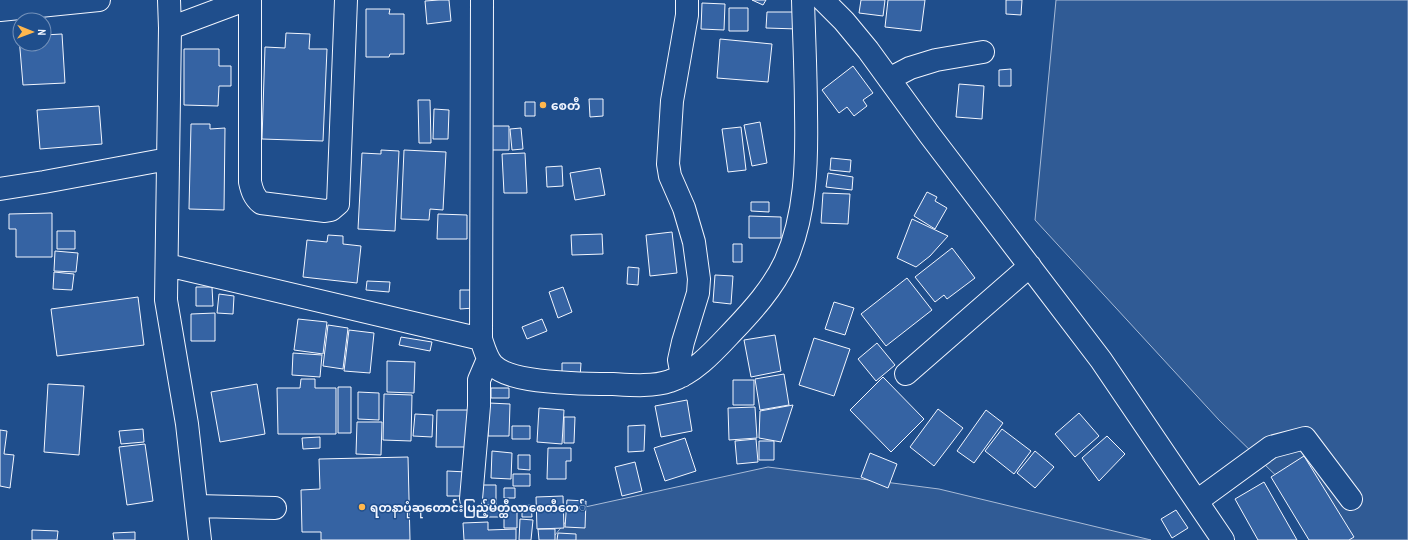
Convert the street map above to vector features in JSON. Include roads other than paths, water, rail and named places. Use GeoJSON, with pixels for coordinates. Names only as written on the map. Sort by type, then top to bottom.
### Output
{"type":"FeatureCollection","features":[{"type":"Feature","properties":{"kind":"street"},"geometry":{"type":"LineString","coordinates":[[0,10],[99,0]]}},
{"type":"Feature","properties":{"kind":"street"},"geometry":{"type":"LineString","coordinates":[[169,0],[170,28],[166,300],[187,424],[200,540]]}},
{"type":"Feature","properties":{"kind":"street"},"geometry":{"type":"LineString","coordinates":[[170,28],[245,0]]}},
{"type":"Feature","properties":{"kind":"street"},"geometry":{"type":"LineString","coordinates":[[250,0],[250,182],[255,199],[261,203],[325,211],[331,210],[338,204],[346,0]]}},
{"type":"Feature","properties":{"kind":"street"},"geometry":{"type":"LineString","coordinates":[[482,0],[481,339],[488,359],[500,371],[521,378],[538,381],[582,384],[641,386],[669,382],[682,376],[710,355],[767,292],[784,264],[792,246],[803,196],[806,163],[806,89],[803,0]]}},
{"type":"Feature","properties":{"kind":"street"},"geometry":{"type":"LineString","coordinates":[[682,376],[679,360],[698,293],[699,279],[694,242],[684,208],[670,176],[668,164],[672,101],[687,15],[687,0]]}},
{"type":"Feature","properties":{"kind":"street"},"geometry":{"type":"LineString","coordinates":[[823,0],[844,21],[868,50],[929,134],[1101,360],[1224,540]]}},
{"type":"Feature","properties":{"kind":"street"},"geometry":{"type":"LineString","coordinates":[[889,79],[910,68],[936,60],[983,52]]}},
{"type":"Feature","properties":{"kind":"street"},"geometry":{"type":"LineString","coordinates":[[0,188],[44,182],[168,159]]}},
{"type":"Feature","properties":{"kind":"street"},"geometry":{"type":"LineString","coordinates":[[167,265],[481,339]]}},
{"type":"Feature","properties":{"kind":"street"},"geometry":{"type":"LineString","coordinates":[[906,374],[1030,266]]}},
{"type":"Feature","properties":{"kind":"street"},"geometry":{"type":"LineString","coordinates":[[471,499],[479,406],[479,380],[488,359]]}},
{"type":"Feature","properties":{"kind":"street"},"geometry":{"type":"LineString","coordinates":[[1197,500],[1271,447],[1305,438],[1351,499]]}},
{"type":"Feature","properties":{"kind":"street"},"geometry":{"type":"LineString","coordinates":[[197,506],[275,508]]}},
{"type":"Feature","properties":{"kind":"place","name":"စေတီ"},"geometry":{"type":"Point","coordinates":[543,105]}},
{"type":"Feature","properties":{"kind":"place","name":"ရတနာပုံဆုတောင်းပြည့်မိတ္ထီလာစေတီတေ်"},"geometry":{"type":"Point","coordinates":[362,507]}}]}
